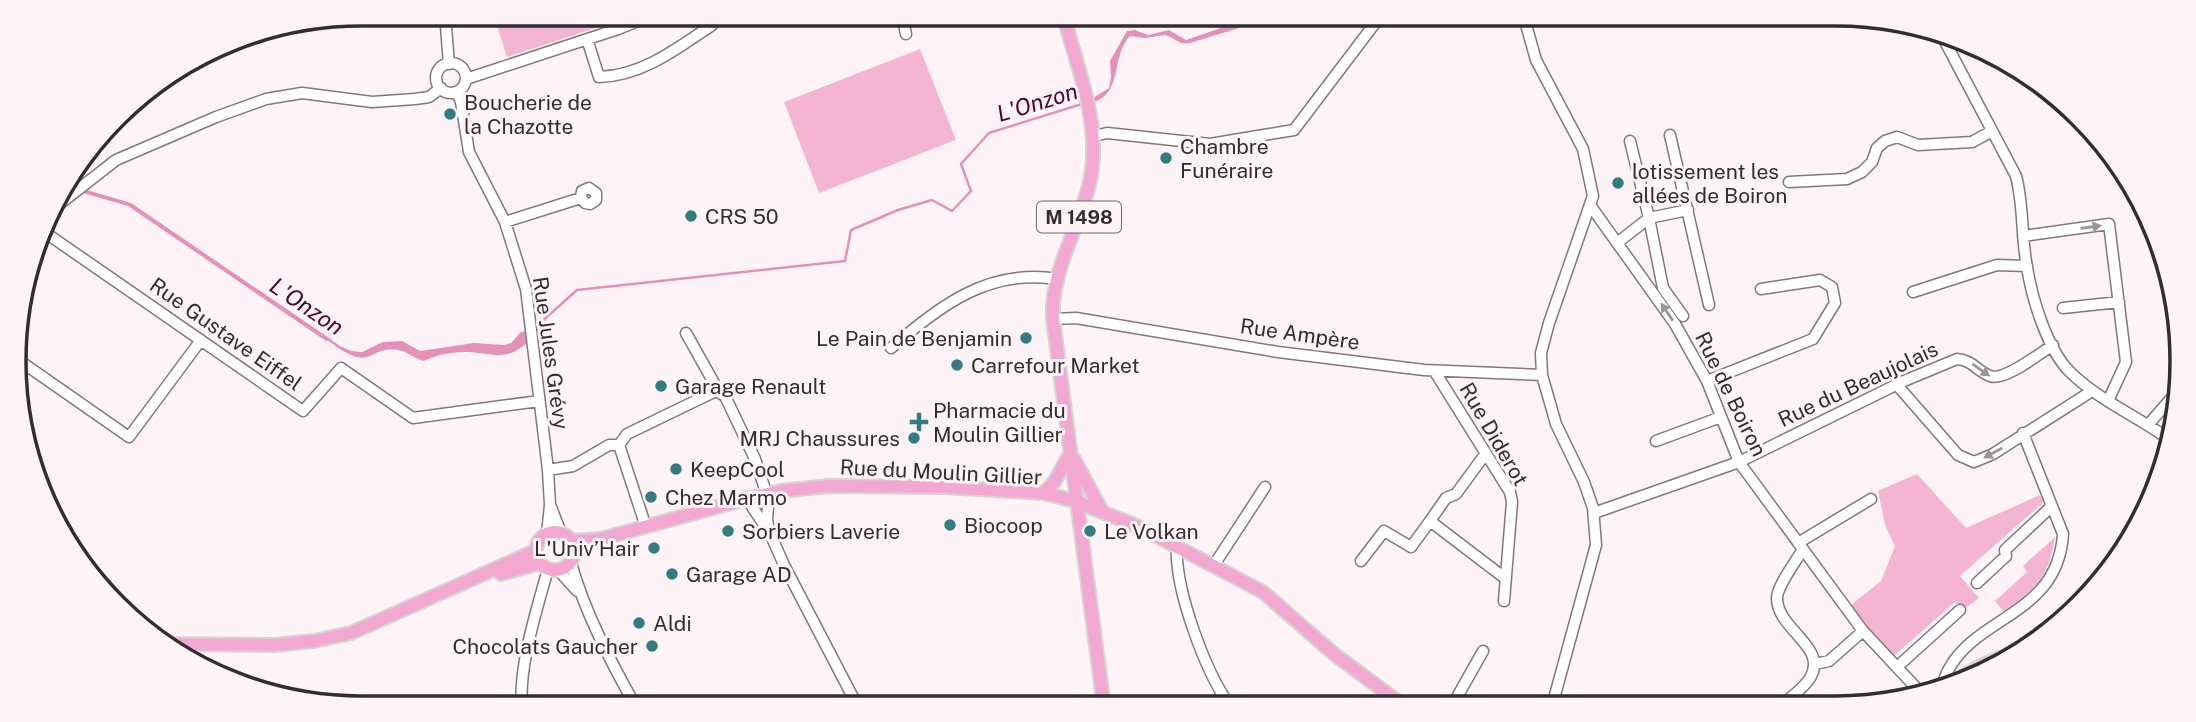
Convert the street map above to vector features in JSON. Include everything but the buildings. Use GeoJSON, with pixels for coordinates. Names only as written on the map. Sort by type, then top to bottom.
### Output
{"type":"FeatureCollection","features":[{"type":"Feature","properties":{"kind":"main road","name":"M 1498"},"geometry":{"type":"LineString","coordinates":[[1066,26],[1094,135],[1090,179],[1057,279],[1053,320],[1103,696]]}},
{"type":"Feature","properties":{"kind":"main road"},"geometry":{"type":"LineString","coordinates":[[1069,450],[1055,482],[1045,494],[1079,524]]}},
{"type":"Feature","properties":{"kind":"main road"},"geometry":{"type":"LineString","coordinates":[[1069,450],[1102,511]]}},
{"type":"Feature","properties":{"kind":"main road","name":"Rue du Moulin Gillier"},"geometry":{"type":"LineString","coordinates":[[547,534],[569,547],[747,499],[829,486],[879,485],[1045,494],[1102,511],[1177,545],[1263,592],[1334,654],[1391,696]]}},
{"type":"Feature","properties":{"kind":"main road"},"geometry":{"type":"LineString","coordinates":[[545,563],[541,538],[547,534]]}},
{"type":"Feature","properties":{"kind":"main road"},"geometry":{"type":"LineString","coordinates":[[183,644],[275,645],[352,633],[450,589],[545,563],[569,547]]}},
{"type":"Feature","properties":{"kind":"street"},"geometry":{"type":"LineString","coordinates":[[446,26],[449,64]]}},
{"type":"Feature","properties":{"kind":"street"},"geometry":{"type":"LineString","coordinates":[[466,79],[623,26]]}},
{"type":"Feature","properties":{"kind":"street"},"geometry":{"type":"LineString","coordinates":[[587,39],[599,77],[620,77],[658,60],[710,26]]}},
{"type":"Feature","properties":{"kind":"street"},"geometry":{"type":"LineString","coordinates":[[905,26],[906,33]]}},
{"type":"Feature","properties":{"kind":"street"},"geometry":{"type":"LineString","coordinates":[[1094,135],[1107,133],[1210,144],[1294,130],[1373,26]]}},
{"type":"Feature","properties":{"kind":"street"},"geometry":{"type":"LineString","coordinates":[[1529,26],[1530,40],[1536,60],[1583,149],[1593,197],[1541,353],[1542,375],[1556,424],[1584,482],[1594,513],[1596,545],[1555,696]]}},
{"type":"Feature","properties":{"kind":"street"},"geometry":{"type":"LineString","coordinates":[[1947,46],[2015,176],[2021,195],[2026,266],[2038,311],[2053,345],[2068,370],[2092,391],[2161,434]]}},
{"type":"Feature","properties":{"kind":"street"},"geometry":{"type":"LineString","coordinates":[[449,64],[463,69],[466,79],[457,92],[445,92],[436,79],[440,69],[449,64]]}},
{"type":"Feature","properties":{"kind":"street"},"geometry":{"type":"LineString","coordinates":[[70,196],[116,160],[266,99],[302,93],[373,102],[429,97],[441,88]]}},
{"type":"Feature","properties":{"kind":"street","name":"Rue Jules Grévy"},"geometry":{"type":"LineString","coordinates":[[457,92],[470,152],[505,222],[526,289],[550,505]]}},
{"type":"Feature","properties":{"kind":"street"},"geometry":{"type":"LineString","coordinates":[[1789,182],[1847,179],[1862,172],[1872,162],[1877,148],[1885,141],[1897,137],[1918,145],[1972,142],[1992,131]]}},
{"type":"Feature","properties":{"kind":"street"},"geometry":{"type":"LineString","coordinates":[[1670,135],[1709,305]]}},
{"type":"Feature","properties":{"kind":"street"},"geometry":{"type":"LineString","coordinates":[[1630,141],[1663,288],[1683,316]]}},
{"type":"Feature","properties":{"kind":"street"},"geometry":{"type":"LineString","coordinates":[[505,222],[582,198]]}},
{"type":"Feature","properties":{"kind":"street","name":"Rue de Boiron"},"geometry":{"type":"LineString","coordinates":[[1590,205],[1675,324],[1707,381],[1739,461],[1863,631],[1914,686]]}},
{"type":"Feature","properties":{"kind":"street"},"geometry":{"type":"LineString","coordinates":[[1616,243],[1649,218],[1688,210]]}},
{"type":"Feature","properties":{"kind":"street"},"geometry":{"type":"LineString","coordinates":[[2023,236],[2109,224],[2126,362],[2108,401]]}},
{"type":"Feature","properties":{"kind":"street","name":"Rue Gustave Eiffel"},"geometry":{"type":"LineString","coordinates":[[51,236],[303,411],[341,368],[413,418],[539,401]]}},
{"type":"Feature","properties":{"kind":"street"},"geometry":{"type":"LineString","coordinates":[[1913,292],[1997,265],[2026,266]]}},
{"type":"Feature","properties":{"kind":"street"},"geometry":{"type":"LineString","coordinates":[[891,348],[930,314],[989,282],[1045,277],[1057,279]]}},
{"type":"Feature","properties":{"kind":"street"},"geometry":{"type":"LineString","coordinates":[[1707,381],[1813,339],[1835,303],[1832,287],[1820,280],[1761,289]]}},
{"type":"Feature","properties":{"kind":"street"},"geometry":{"type":"LineString","coordinates":[[2063,308],[2119,302]]}},
{"type":"Feature","properties":{"kind":"street","name":"Rue Ampère"},"geometry":{"type":"LineString","coordinates":[[1053,320],[1076,318],[1278,352],[1435,372],[1542,375]]}},
{"type":"Feature","properties":{"kind":"street"},"geometry":{"type":"LineString","coordinates":[[686,333],[716,391],[725,396],[755,459],[768,495],[766,519],[769,531],[783,565],[852,696]]}},
{"type":"Feature","properties":{"kind":"street"},"geometry":{"type":"LineString","coordinates":[[26,364],[129,437],[201,340]]}},
{"type":"Feature","properties":{"kind":"street","name":"Rue du Beaujolais"},"geometry":{"type":"LineString","coordinates":[[1594,513],[1739,461],[1957,359],[1966,359],[1992,377],[2003,377],[2053,345]]}},
{"type":"Feature","properties":{"kind":"street","name":"Rue Diderot"},"geometry":{"type":"LineString","coordinates":[[1435,372],[1510,492],[1512,502],[1504,601]]}},
{"type":"Feature","properties":{"kind":"street"},"geometry":{"type":"LineString","coordinates":[[1897,385],[1958,456],[1974,462],[1993,454],[2092,391]]}},
{"type":"Feature","properties":{"kind":"street"},"geometry":{"type":"LineString","coordinates":[[619,445],[627,434],[716,391]]}},
{"type":"Feature","properties":{"kind":"street"},"geometry":{"type":"LineString","coordinates":[[2148,425],[2167,404]]}},
{"type":"Feature","properties":{"kind":"street"},"geometry":{"type":"LineString","coordinates":[[1656,441],[1721,417]]}},
{"type":"Feature","properties":{"kind":"street"},"geometry":{"type":"LineString","coordinates":[[1945,677],[1950,666],[1973,641],[2021,609],[2050,577],[2062,547],[2063,534],[2024,433]]}},
{"type":"Feature","properties":{"kind":"street"},"geometry":{"type":"LineString","coordinates":[[548,470],[573,466],[609,445],[619,445]]}},
{"type":"Feature","properties":{"kind":"street"},"geometry":{"type":"LineString","coordinates":[[619,445],[646,527]]}},
{"type":"Feature","properties":{"kind":"street"},"geometry":{"type":"LineString","coordinates":[[1361,561],[1384,531],[1411,547],[1446,498],[1456,494],[1486,453]]}},
{"type":"Feature","properties":{"kind":"street"},"geometry":{"type":"LineString","coordinates":[[1214,565],[1265,487]]}},
{"type":"Feature","properties":{"kind":"street"},"geometry":{"type":"LineString","coordinates":[[747,499],[769,531]]}},
{"type":"Feature","properties":{"kind":"street"},"geometry":{"type":"LineString","coordinates":[[1791,696],[1810,678],[1815,664],[1810,647],[1779,613],[1777,594],[1801,546],[1871,499]]}},
{"type":"Feature","properties":{"kind":"street"},"geometry":{"type":"LineString","coordinates":[[547,534],[550,505]]}},
{"type":"Feature","properties":{"kind":"street"},"geometry":{"type":"LineString","coordinates":[[550,505],[569,547],[582,597],[630,696]]}},
{"type":"Feature","properties":{"kind":"street"},"geometry":{"type":"LineString","coordinates":[[1977,583],[2006,556],[2005,550],[2052,506]]}},
{"type":"Feature","properties":{"kind":"street"},"geometry":{"type":"LineString","coordinates":[[1430,521],[1506,579]]}},
{"type":"Feature","properties":{"kind":"street"},"geometry":{"type":"LineString","coordinates":[[1177,545],[1177,568],[1190,616],[1211,676],[1224,696]]}},
{"type":"Feature","properties":{"kind":"street"},"geometry":{"type":"LineString","coordinates":[[545,563],[582,597]]}},
{"type":"Feature","properties":{"kind":"street"},"geometry":{"type":"LineString","coordinates":[[523,696],[527,655],[545,563]]}},
{"type":"Feature","properties":{"kind":"street"},"geometry":{"type":"LineString","coordinates":[[1897,667],[1960,610]]}},
{"type":"Feature","properties":{"kind":"street"},"geometry":{"type":"LineString","coordinates":[[1815,664],[1829,661],[1863,631]]}},
{"type":"Feature","properties":{"kind":"street"},"geometry":{"type":"LineString","coordinates":[[1458,696],[1483,651]]}},
{"type":"Feature","properties":{"kind":"shaded area"},"geometry":{"type":"Polygon","coordinates":[[[497,26],[601,26],[507,57],[497,26]]]}},
{"type":"Feature","properties":{"kind":"shaded area"},"geometry":{"type":"Polygon","coordinates":[[[1226,26],[1246,26],[1190,43],[1181,43],[1166,35],[1145,38],[1130,36],[1120,53],[1109,91],[1094,102],[1093,98],[1109,88],[1110,61],[1127,31],[1135,30],[1148,35],[1169,30],[1186,40],[1226,26]]]}},
{"type":"Feature","properties":{"kind":"shaded area"},"geometry":{"type":"Polygon","coordinates":[[[920,49],[956,140],[819,193],[784,102],[920,49]]]}},
{"type":"Feature","properties":{"kind":"shaded area"},"geometry":{"type":"Polygon","coordinates":[[[87,190],[131,203],[332,340],[326,341],[128,206],[83,193],[87,190]]]}},
{"type":"Feature","properties":{"kind":"shaded area"},"geometry":{"type":"Polygon","coordinates":[[[527,331],[527,343],[512,353],[499,355],[456,352],[424,361],[398,350],[381,351],[364,358],[357,357],[335,346],[362,352],[383,342],[402,341],[420,351],[474,343],[504,345],[511,343],[521,332],[527,331]]]}},
{"type":"Feature","properties":{"kind":"shaded area"},"geometry":{"type":"Polygon","coordinates":[[[1917,474],[1966,528],[2040,495],[2044,502],[1960,576],[1979,598],[1964,609],[1955,602],[1894,656],[1865,625],[1851,605],[1881,581],[1895,546],[1885,525],[1878,491],[1917,474]]]}},
{"type":"Feature","properties":{"kind":"shaded area"},"geometry":{"type":"Polygon","coordinates":[[[2055,537],[2045,572],[2025,597],[2006,614],[1995,601],[2027,572],[2023,566],[2055,537]]]}},
{"type":"Feature","properties":{"kind":"waterway","name":"L'Onzon"},"geometry":{"type":"LineString","coordinates":[[539,324],[577,290],[845,261],[851,230],[898,210],[932,200],[952,211],[971,191],[961,164],[989,133],[1085,103]]}},
{"type":"Feature","properties":{"kind":"waterway","name":"L'Onzon"},"geometry":{"type":"LineString","coordinates":[[326,338],[338,346]]}},
{"type":"Feature","properties":{"kind":"place","name":"Boucherie de la Chazotte"},"geometry":{"type":"Point","coordinates":[450,114]}},
{"type":"Feature","properties":{"kind":"place","name":"Chambre Funéraire"},"geometry":{"type":"Point","coordinates":[1166,158]}},
{"type":"Feature","properties":{"kind":"place","name":"lotissement les allées de Boiron"},"geometry":{"type":"Point","coordinates":[1618,183]}},
{"type":"Feature","properties":{"kind":"place","name":"CRS 50"},"geometry":{"type":"Point","coordinates":[691,216]}},
{"type":"Feature","properties":{"kind":"place","name":"Le Pain de Benjamin"},"geometry":{"type":"Point","coordinates":[1026,338]}},
{"type":"Feature","properties":{"kind":"place","name":"Carrefour Market"},"geometry":{"type":"Point","coordinates":[957,365]}},
{"type":"Feature","properties":{"kind":"place","name":"Garage Renault"},"geometry":{"type":"Point","coordinates":[661,386]}},
{"type":"Feature","properties":{"kind":"place","name":"Pharmacie du Moulin Gillier"},"geometry":{"type":"Point","coordinates":[919,422]}},
{"type":"Feature","properties":{"kind":"place","name":"MRJ Chaussures"},"geometry":{"type":"Point","coordinates":[914,438]}},
{"type":"Feature","properties":{"kind":"place","name":"KeepCool"},"geometry":{"type":"Point","coordinates":[676,469]}},
{"type":"Feature","properties":{"kind":"place","name":"Chez Marmo"},"geometry":{"type":"Point","coordinates":[651,497]}},
{"type":"Feature","properties":{"kind":"place","name":"Biocoop"},"geometry":{"type":"Point","coordinates":[950,525]}},
{"type":"Feature","properties":{"kind":"place","name":"Sorbiers Laverie"},"geometry":{"type":"Point","coordinates":[728,531]}},
{"type":"Feature","properties":{"kind":"place","name":"Le Volkan"},"geometry":{"type":"Point","coordinates":[1090,531]}},
{"type":"Feature","properties":{"kind":"place","name":"L'Univ’Hair"},"geometry":{"type":"Point","coordinates":[654,548]}},
{"type":"Feature","properties":{"kind":"place","name":"Garage AD"},"geometry":{"type":"Point","coordinates":[672,574]}},
{"type":"Feature","properties":{"kind":"place","name":"Aldi"},"geometry":{"type":"Point","coordinates":[639,623]}},
{"type":"Feature","properties":{"kind":"place","name":"Chocolats Gaucher"},"geometry":{"type":"Point","coordinates":[652,646]}}]}
